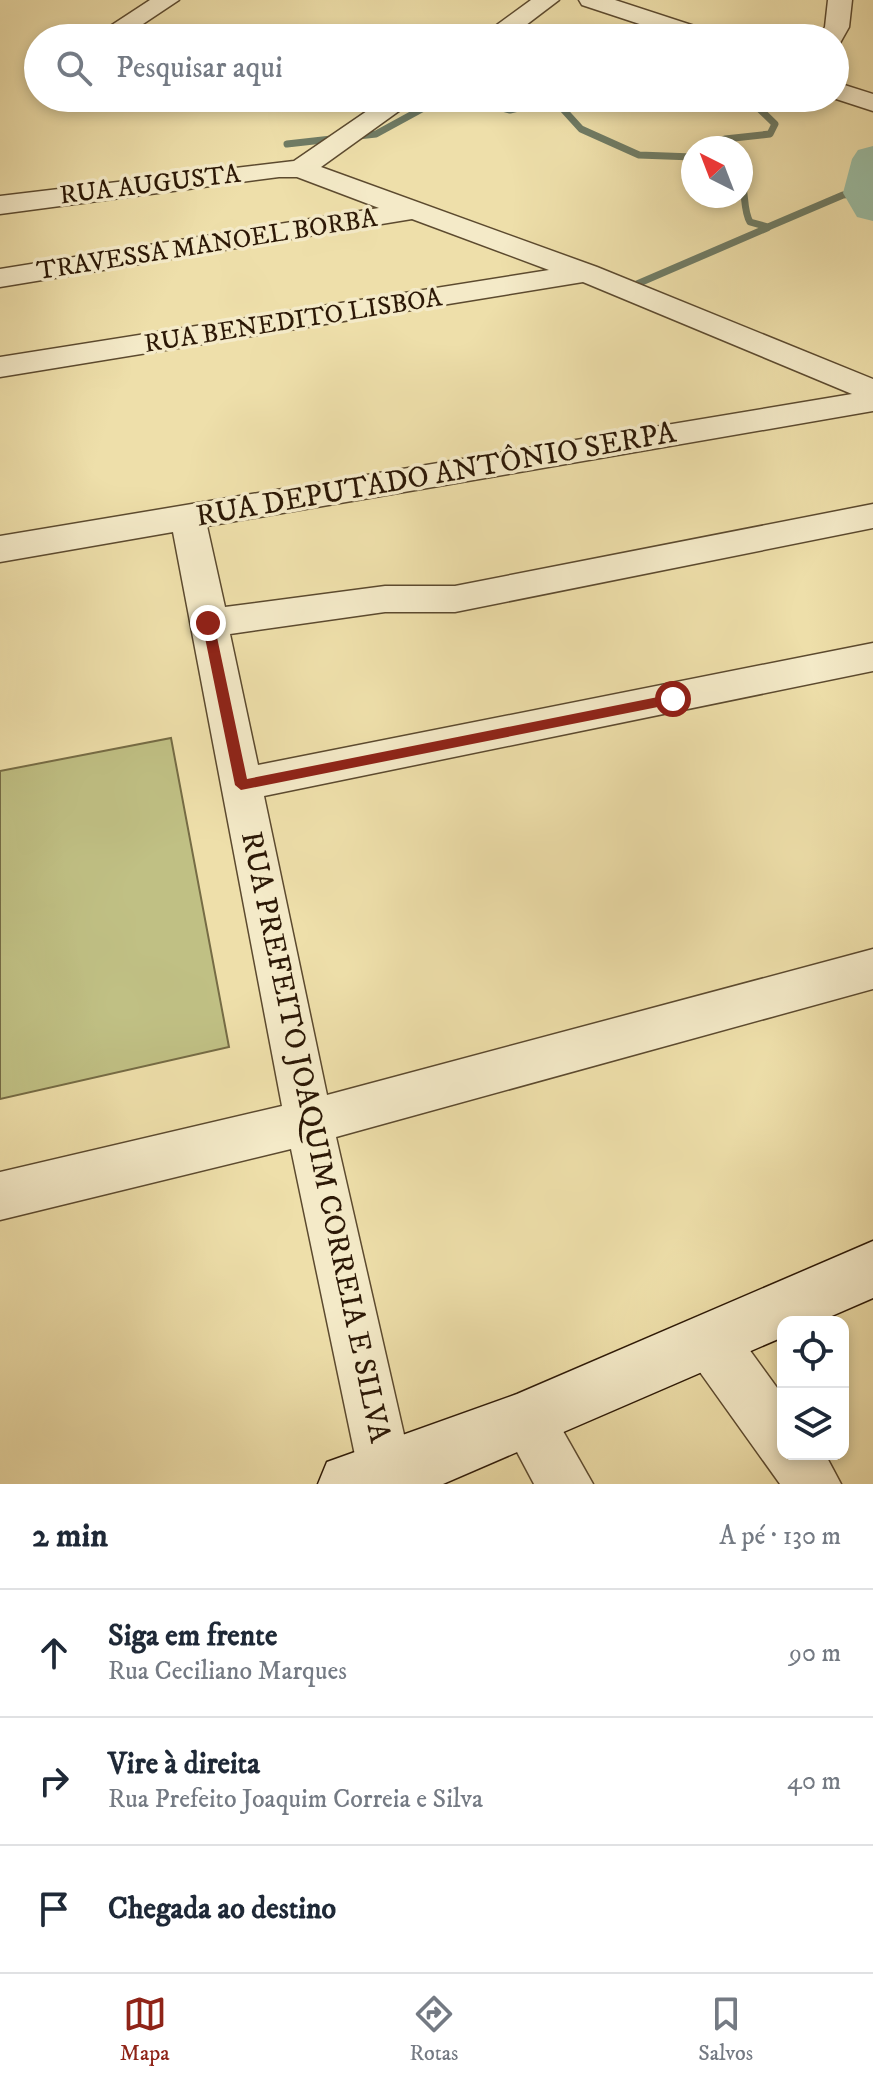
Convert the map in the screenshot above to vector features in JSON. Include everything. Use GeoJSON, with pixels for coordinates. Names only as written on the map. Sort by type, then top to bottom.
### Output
{"type":"FeatureCollection","features":[{"type":"Feature","properties":{"kind":"street"},"geometry":{"type":"LineString","coordinates":[[128,24],[167,0]]}},
{"type":"Feature","properties":{"kind":"street"},"geometry":{"type":"LineString","coordinates":[[512,24],[547,0]]}},
{"type":"Feature","properties":{"kind":"street"},"geometry":{"type":"LineString","coordinates":[[591,0],[664,24]]}},
{"type":"Feature","properties":{"kind":"street"},"geometry":{"type":"LineString","coordinates":[[837,24],[840,0]]}},
{"type":"Feature","properties":{"kind":"street"},"geometry":{"type":"LineString","coordinates":[[849,95],[873,103]]}},
{"type":"Feature","properties":{"kind":"street"},"geometry":{"type":"LineString","coordinates":[[300,169],[383,112]]}},
{"type":"Feature","properties":{"kind":"street","name":"RUA AUGUSTA"},"geometry":{"type":"LineString","coordinates":[[0,205],[279,169],[300,169]]}},
{"type":"Feature","properties":{"kind":"street"},"geometry":{"type":"LineString","coordinates":[[300,169],[586,273],[873,391]]}},
{"type":"Feature","properties":{"kind":"street","name":"TRAVESSA MANOEL BORBA"},"geometry":{"type":"LineString","coordinates":[[0,278],[413,211]]}},
{"type":"Feature","properties":{"kind":"street","name":"RUA BENEDITO LISBOA"},"geometry":{"type":"LineString","coordinates":[[0,367],[586,273]]}},
{"type":"Feature","properties":{"kind":"street","name":"RUA DEPUTADO ANTÔNIO SERPA"},"geometry":{"type":"LineString","coordinates":[[0,549],[873,401]]}},
{"type":"Feature","properties":{"kind":"street"},"geometry":{"type":"LineString","coordinates":[[208,623],[385,599],[455,599],[873,516]]}},
{"type":"Feature","properties":{"kind":"street","name":"RUA PREFEITO JOAQUIM CORREIA E SILVA"},"geometry":{"type":"LineString","coordinates":[[188,517],[309,1122],[406,1474]]}},
{"type":"Feature","properties":{"kind":"street"},"geometry":{"type":"LineString","coordinates":[[241,785],[873,657]]}},
{"type":"Feature","properties":{"kind":"street"},"geometry":{"type":"LineString","coordinates":[[0,1196],[309,1122],[873,969]]}},
{"type":"Feature","properties":{"kind":"street"},"geometry":{"type":"LineString","coordinates":[[406,1474],[873,1269]]}},
{"type":"Feature","properties":{"kind":"street"},"geometry":{"type":"LineString","coordinates":[[711,1342],[777,1434]]}},
{"type":"Feature","properties":{"kind":"street"},"geometry":{"type":"LineString","coordinates":[[527,1420],[565,1484]]}},
{"type":"Feature","properties":{"kind":"street"},"geometry":{"type":"LineString","coordinates":[[796,1460],[813,1484]]}},
{"type":"Feature","properties":{"kind":"green space"},"geometry":{"type":"Polygon","coordinates":[[[171,738],[229,1047],[0,1099],[0,771],[171,738]]]}},
{"type":"Feature","properties":{"kind":"waterway"},"geometry":{"type":"LineString","coordinates":[[287,144],[376,134],[416,112]]}},
{"type":"Feature","properties":{"kind":"waterway"},"geometry":{"type":"LineString","coordinates":[[566,112],[581,129],[639,155],[681,157]]}},
{"type":"Feature","properties":{"kind":"waterway"},"geometry":{"type":"LineString","coordinates":[[752,136],[770,134],[775,124],[763,112]]}},
{"type":"Feature","properties":{"kind":"waterway"},"geometry":{"type":"LineString","coordinates":[[873,159],[865,193],[873,208]]}},
{"type":"Feature","properties":{"kind":"waterway"},"geometry":{"type":"LineString","coordinates":[[746,208],[750,222],[768,227],[843,195],[865,193]]}},
{"type":"Feature","properties":{"kind":"waterway"},"geometry":{"type":"LineString","coordinates":[[637,284],[767,228]]}},
{"type":"Feature","properties":{"kind":"route"},"geometry":{"type":"LineString","coordinates":[[208,623],[241,785],[673,699]]}}]}
